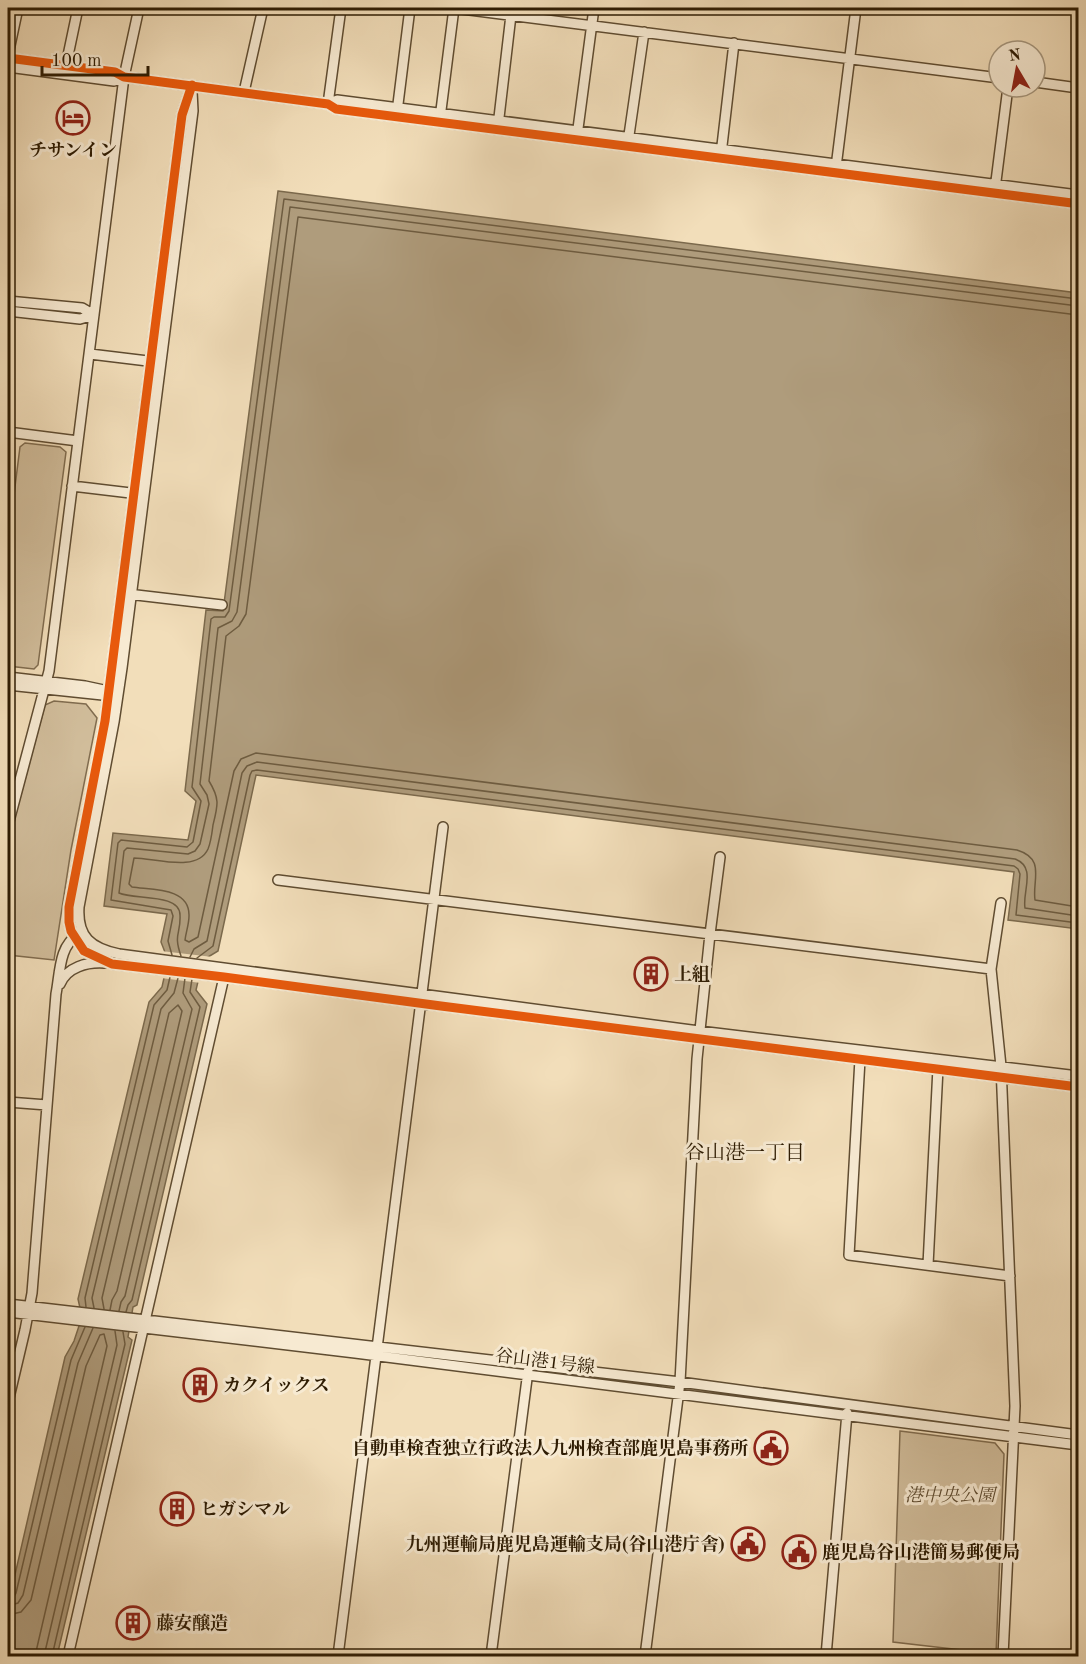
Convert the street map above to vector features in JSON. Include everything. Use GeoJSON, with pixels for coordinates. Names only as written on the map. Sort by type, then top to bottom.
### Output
{"type":"FeatureCollection","features":[{"type":"Feature","properties":{"kind":"street"},"geometry":{"type":"LineString","coordinates":[[18,8],[8,56],[115,72],[124,77],[328,104],[336,109],[397,112],[995,188],[1078,195]]}},
{"type":"Feature","properties":{"kind":"street"},"geometry":{"type":"LineString","coordinates":[[66,65],[78,8]]}},
{"type":"Feature","properties":{"kind":"street"},"geometry":{"type":"LineString","coordinates":[[8,822],[45,685],[90,354],[124,77],[139,8]]}},
{"type":"Feature","properties":{"kind":"street"},"geometry":{"type":"LineString","coordinates":[[244,92],[263,8]]}},
{"type":"Feature","properties":{"kind":"street"},"geometry":{"type":"LineString","coordinates":[[328,104],[341,8]]}},
{"type":"Feature","properties":{"kind":"street"},"geometry":{"type":"LineString","coordinates":[[397,112],[410,8]]}},
{"type":"Feature","properties":{"kind":"street"},"geometry":{"type":"LineString","coordinates":[[441,118],[454,8],[987,76]]}},
{"type":"Feature","properties":{"kind":"street"},"geometry":{"type":"LineString","coordinates":[[578,135],[594,8]]}},
{"type":"Feature","properties":{"kind":"street"},"geometry":{"type":"LineString","coordinates":[[836,168],[856,8]]}},
{"type":"Feature","properties":{"kind":"street"},"geometry":{"type":"LineString","coordinates":[[498,125],[511,15]]}},
{"type":"Feature","properties":{"kind":"street"},"geometry":{"type":"LineString","coordinates":[[628,141],[644,32]]}},
{"type":"Feature","properties":{"kind":"street"},"geometry":{"type":"LineString","coordinates":[[721,153],[734,43]]}},
{"type":"Feature","properties":{"kind":"street"},"geometry":{"type":"LineString","coordinates":[[8,67],[114,81],[124,77]]}},
{"type":"Feature","properties":{"kind":"street"},"geometry":{"type":"LineString","coordinates":[[1047,84],[1078,88]]}},
{"type":"Feature","properties":{"kind":"street"},"geometry":{"type":"LineString","coordinates":[[112,964],[84,951],[79,935],[79,907],[114,723],[112,694],[144,494],[183,115],[192,85]]}},
{"type":"Feature","properties":{"kind":"street"},"geometry":{"type":"LineString","coordinates":[[995,188],[1006,99]]}},
{"type":"Feature","properties":{"kind":"street"},"geometry":{"type":"LineString","coordinates":[[995,188],[1072,203],[1078,202]]}},
{"type":"Feature","properties":{"kind":"street"},"geometry":{"type":"LineString","coordinates":[[8,301],[82,308],[94,315]]}},
{"type":"Feature","properties":{"kind":"street"},"geometry":{"type":"LineString","coordinates":[[8,310],[80,319],[94,315]]}},
{"type":"Feature","properties":{"kind":"street"},"geometry":{"type":"LineString","coordinates":[[90,354],[156,362]]}},
{"type":"Feature","properties":{"kind":"street"},"geometry":{"type":"LineString","coordinates":[[127,594],[134,493],[156,362]]}},
{"type":"Feature","properties":{"kind":"street"},"geometry":{"type":"LineString","coordinates":[[8,432],[78,441]]}},
{"type":"Feature","properties":{"kind":"street"},"geometry":{"type":"LineString","coordinates":[[72,486],[144,494]]}},
{"type":"Feature","properties":{"kind":"street"},"geometry":{"type":"LineString","coordinates":[[127,594],[222,605]]}},
{"type":"Feature","properties":{"kind":"street"},"geometry":{"type":"LineString","coordinates":[[8,677],[45,685],[112,694]]}},
{"type":"Feature","properties":{"kind":"street"},"geometry":{"type":"LineString","coordinates":[[8,685],[45,685]]}},
{"type":"Feature","properties":{"kind":"street"},"geometry":{"type":"LineString","coordinates":[[338,1656],[443,827]]}},
{"type":"Feature","properties":{"kind":"street"},"geometry":{"type":"LineString","coordinates":[[645,1656],[679,1394],[699,1035],[720,857]]}},
{"type":"Feature","properties":{"kind":"street"},"geometry":{"type":"LineString","coordinates":[[278,880],[991,969]]}},
{"type":"Feature","properties":{"kind":"street"},"geometry":{"type":"LineString","coordinates":[[1001,903],[991,969],[1001,1071],[1015,1406],[1003,1656]]}},
{"type":"Feature","properties":{"kind":"street"},"geometry":{"type":"LineString","coordinates":[[79,935],[95,947],[105,951],[157,964],[422,993],[860,1059],[938,1068],[1078,1076]]}},
{"type":"Feature","properties":{"kind":"street"},"geometry":{"type":"LineString","coordinates":[[8,1402],[28,1311],[56,994],[65,946],[79,935]]}},
{"type":"Feature","properties":{"kind":"street"},"geometry":{"type":"LineString","coordinates":[[56,994],[64,975],[74,968],[98,963],[157,964]]}},
{"type":"Feature","properties":{"kind":"street"},"geometry":{"type":"LineString","coordinates":[[212,971],[224,977],[421,1004],[1001,1071],[1078,1087]]}},
{"type":"Feature","properties":{"kind":"street"},"geometry":{"type":"LineString","coordinates":[[68,1656],[224,977]]}},
{"type":"Feature","properties":{"kind":"street"},"geometry":{"type":"LineString","coordinates":[[860,1059],[849,1255],[1010,1276]]}},
{"type":"Feature","properties":{"kind":"street"},"geometry":{"type":"LineString","coordinates":[[928,1265],[938,1068]]}},
{"type":"Feature","properties":{"kind":"street"},"geometry":{"type":"LineString","coordinates":[[8,1102],[46,1105]]}},
{"type":"Feature","properties":{"kind":"street","name":"谷山港1号線"},"geometry":{"type":"LineString","coordinates":[[8,1304],[28,1311]]}},
{"type":"Feature","properties":{"kind":"street","name":"谷山港1号線"},"geometry":{"type":"LineString","coordinates":[[8,1312],[28,1311],[377,1351],[528,1370],[679,1394],[846,1416],[1078,1435]]}},
{"type":"Feature","properties":{"kind":"street"},"geometry":{"type":"LineString","coordinates":[[491,1656],[528,1370]]}},
{"type":"Feature","properties":{"kind":"street","name":"谷山港1号線"},"geometry":{"type":"LineString","coordinates":[[528,1370],[680,1382],[848,1404],[1014,1431],[1078,1445]]}},
{"type":"Feature","properties":{"kind":"street"},"geometry":{"type":"LineString","coordinates":[[826,1656],[848,1404]]}},
{"type":"Feature","properties":{"kind":"green space"},"geometry":{"type":"Polygon","coordinates":[[[25,443],[60,447],[66,452],[38,665],[34,669],[8,666],[8,542],[20,447],[25,443]]]}},
{"type":"Feature","properties":{"kind":"green space"},"geometry":{"type":"Polygon","coordinates":[[[54,701],[86,704],[97,718],[71,850],[54,960],[8,955],[8,843],[45,705],[54,701]]]}},
{"type":"Feature","properties":{"kind":"green space","name":"港中央公園"},"geometry":{"type":"Polygon","coordinates":[[[900,1431],[995,1443],[1004,1454],[996,1654],[893,1642],[900,1431]]]}},
{"type":"Feature","properties":{"kind":"water"},"geometry":{"type":"Polygon","coordinates":[[[278,191],[1078,293],[1078,929],[1008,920],[1014,872],[256,775],[218,951],[203,960],[196,990],[207,1004],[137,1305],[133,1307],[128,1337],[132,1340],[57,1656],[8,1656],[8,1605],[65,1357],[74,1341],[82,1317],[78,1299],[149,1002],[162,987],[168,960],[161,942],[167,914],[104,906],[113,833],[188,840],[196,801],[185,791],[206,610],[223,611],[278,191]]]}},
{"type":"Feature","properties":{"kind":"pier"},"geometry":{"type":"Polygon","coordinates":[[[161,951],[213,957],[206,961],[201,983],[161,978],[165,960],[161,951]]]}},
{"type":"Feature","properties":{"kind":"cycle path"},"geometry":{"type":"LineString","coordinates":[[8,58],[115,72],[124,77],[328,104],[336,109],[1078,202]]}},
{"type":"Feature","properties":{"kind":"cycle path"},"geometry":{"type":"LineString","coordinates":[[192,85],[182,115],[105,721],[69,907],[71,931],[84,951],[112,964],[1078,1087]]}},
{"type":"Feature","properties":{"kind":"place","name":"チサンイン"},"geometry":{"type":"Point","coordinates":[73,118]}},
{"type":"Feature","properties":{"kind":"place","name":"上組"},"geometry":{"type":"Point","coordinates":[651,974]}},
{"type":"Feature","properties":{"kind":"place","name":"カクイックス"},"geometry":{"type":"Point","coordinates":[200,1385]}},
{"type":"Feature","properties":{"kind":"place","name":"自動車検査独立行政法人九州検査部鹿児島事務所"},"geometry":{"type":"Point","coordinates":[771,1448]}},
{"type":"Feature","properties":{"kind":"place","name":"ヒガシマル"},"geometry":{"type":"Point","coordinates":[177,1509]}},
{"type":"Feature","properties":{"kind":"place","name":"九州運輸局鹿児島運輸支局(谷山港庁舎)"},"geometry":{"type":"Point","coordinates":[748,1544]}},
{"type":"Feature","properties":{"kind":"place","name":"鹿児島谷山港簡易郵便局"},"geometry":{"type":"Point","coordinates":[799,1552]}},
{"type":"Feature","properties":{"kind":"place","name":"藤安醸造"},"geometry":{"type":"Point","coordinates":[133,1623]}},
{"type":"Feature","properties":{"kind":"district","name":"谷山港一丁目"},"geometry":{"type":"Point","coordinates":[745,1152]}}]}
